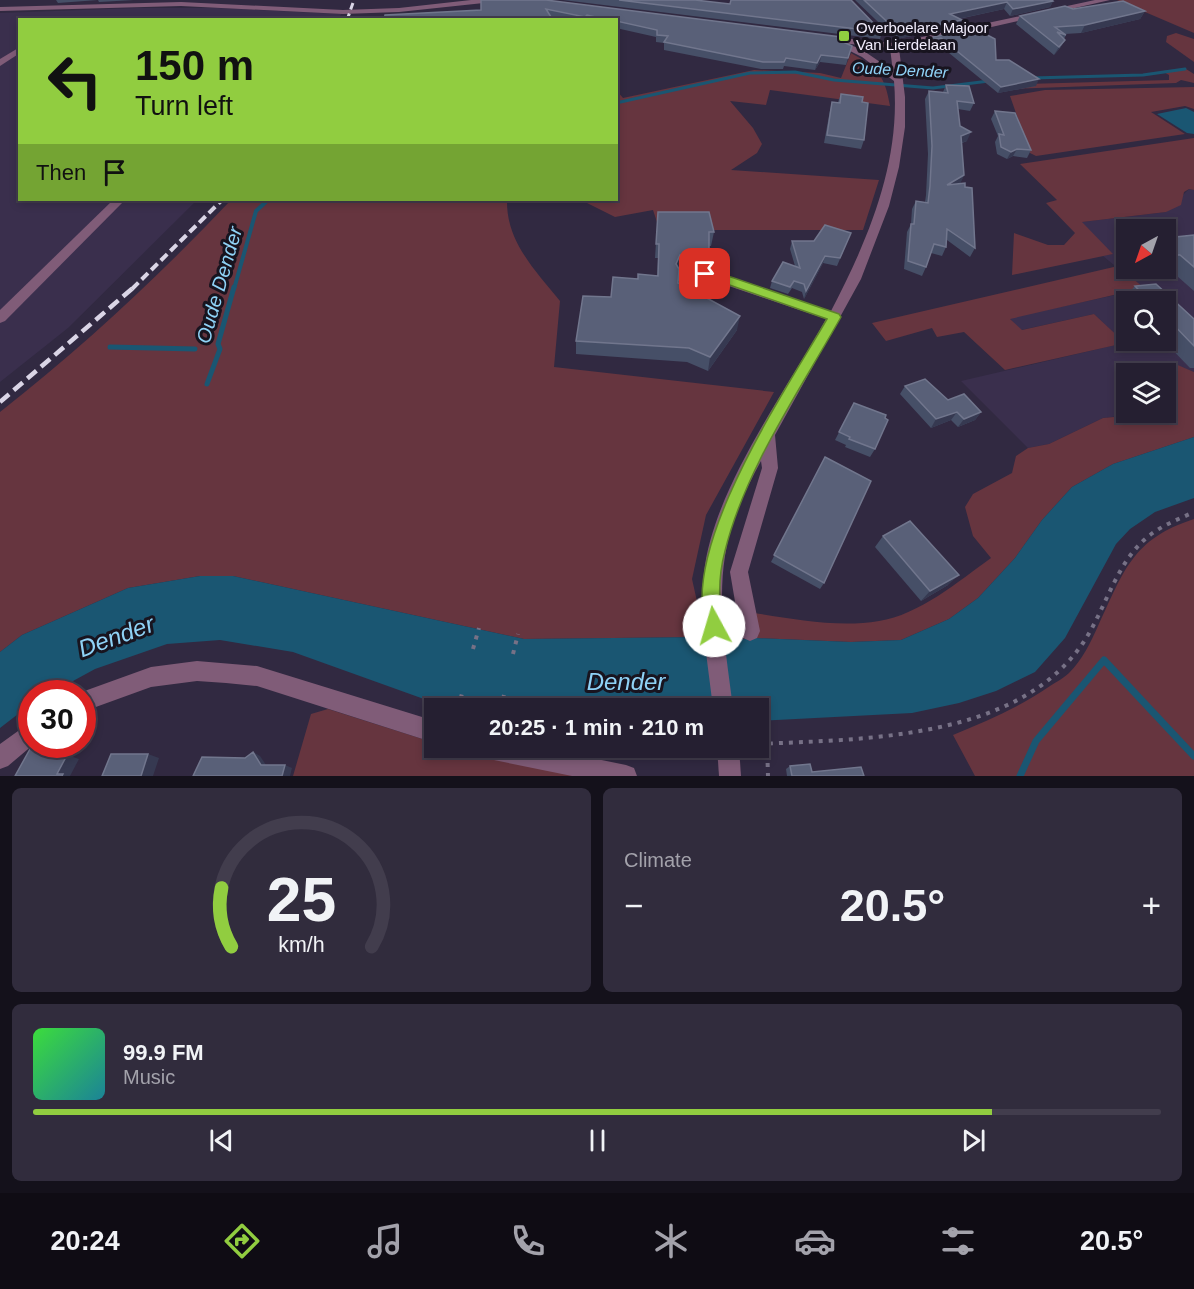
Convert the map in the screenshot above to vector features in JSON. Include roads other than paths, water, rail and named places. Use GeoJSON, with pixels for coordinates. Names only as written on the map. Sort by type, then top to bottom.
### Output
{"type":"FeatureCollection","features":[{"type":"Feature","properties":{"kind":"street"},"geometry":{"type":"LineString","coordinates":[[0,9],[225,4],[352,11],[399,10],[493,0]]}},
{"type":"Feature","properties":{"kind":"street"},"geometry":{"type":"LineString","coordinates":[[815,38],[894,46],[1106,0]]}},
{"type":"Feature","properties":{"kind":"street"},"geometry":{"type":"LineString","coordinates":[[59,18],[72,7]]}},
{"type":"Feature","properties":{"kind":"street"},"geometry":{"type":"LineString","coordinates":[[722,698],[711,600],[716,552],[727,518],[767,434],[859,274],[892,179],[900,125],[898,83],[894,46],[883,34]]}},
{"type":"Feature","properties":{"kind":"street"},"geometry":{"type":"LineString","coordinates":[[827,39],[865,55],[898,83]]}},
{"type":"Feature","properties":{"kind":"street"},"geometry":{"type":"LineString","coordinates":[[0,63],[18,51]]}},
{"type":"Feature","properties":{"kind":"street"},"geometry":{"type":"LineString","coordinates":[[0,318],[118,201]]}},
{"type":"Feature","properties":{"kind":"street"},"geometry":{"type":"LineString","coordinates":[[682,279],[705,274],[834,317]]}},
{"type":"Feature","properties":{"kind":"street"},"geometry":{"type":"LineString","coordinates":[[750,631],[739,572],[770,468],[767,434]]}},
{"type":"Feature","properties":{"kind":"street"},"geometry":{"type":"LineString","coordinates":[[96,697],[151,677],[196,671],[226,673],[257,676],[424,729]]}},
{"type":"Feature","properties":{"kind":"street"},"geometry":{"type":"LineString","coordinates":[[0,758],[18,743]]}},
{"type":"Feature","properties":{"kind":"street"},"geometry":{"type":"LineString","coordinates":[[538,758],[626,776]]}},
{"type":"Feature","properties":{"kind":"water"},"geometry":{"type":"Polygon","coordinates":[[[1186,108],[1194,112],[1194,134],[1187,133],[1157,114],[1186,108]]]}},
{"type":"Feature","properties":{"kind":"water","name":"Dender"},"geometry":{"type":"Polygon","coordinates":[[[1194,437],[1194,498],[1155,512],[1130,529],[1116,544],[1065,638],[1035,672],[996,691],[959,703],[912,713],[769,720],[769,698],[424,699],[293,652],[220,640],[167,644],[95,669],[75,680],[18,680],[18,714],[0,728],[0,652],[22,635],[128,588],[200,576],[233,576],[524,639],[705,637],[707,643],[755,638],[851,642],[901,640],[949,619],[978,598],[1015,558],[1042,520],[1072,487],[1113,464],[1194,437]]]}},
{"type":"Feature","properties":{"kind":"waterway","name":"Oude Dender"},"geometry":{"type":"LineString","coordinates":[[1032,78],[1143,75],[1185,69]]}},
{"type":"Feature","properties":{"kind":"waterway","name":"Oude Dender"},"geometry":{"type":"LineString","coordinates":[[618,103],[750,73],[795,72],[834,80],[933,88],[989,81]]}},
{"type":"Feature","properties":{"kind":"waterway","name":"Oude Dender"},"geometry":{"type":"LineString","coordinates":[[234,289],[256,211],[267,201]]}},
{"type":"Feature","properties":{"kind":"waterway","name":"Oude Dender"},"geometry":{"type":"LineString","coordinates":[[207,384],[220,349],[218,344],[234,287]]}},
{"type":"Feature","properties":{"kind":"waterway"},"geometry":{"type":"LineString","coordinates":[[110,347],[195,349]]}},
{"type":"Feature","properties":{"kind":"waterway"},"geometry":{"type":"LineString","coordinates":[[1020,776],[1036,741],[1104,660],[1194,756]]}},
{"type":"Feature","properties":{"kind":"railway"},"geometry":{"type":"LineString","coordinates":[[348,18],[354,0]]}},
{"type":"Feature","properties":{"kind":"railway"},"geometry":{"type":"LineString","coordinates":[[132,289],[221,201]]}},
{"type":"Feature","properties":{"kind":"railway"},"geometry":{"type":"LineString","coordinates":[[0,402],[134,287]]}},
{"type":"Feature","properties":{"kind":"place","name":"Overboelare Majoor Van Lierdelaan"},"geometry":{"type":"Point","coordinates":[844,36]}}]}
